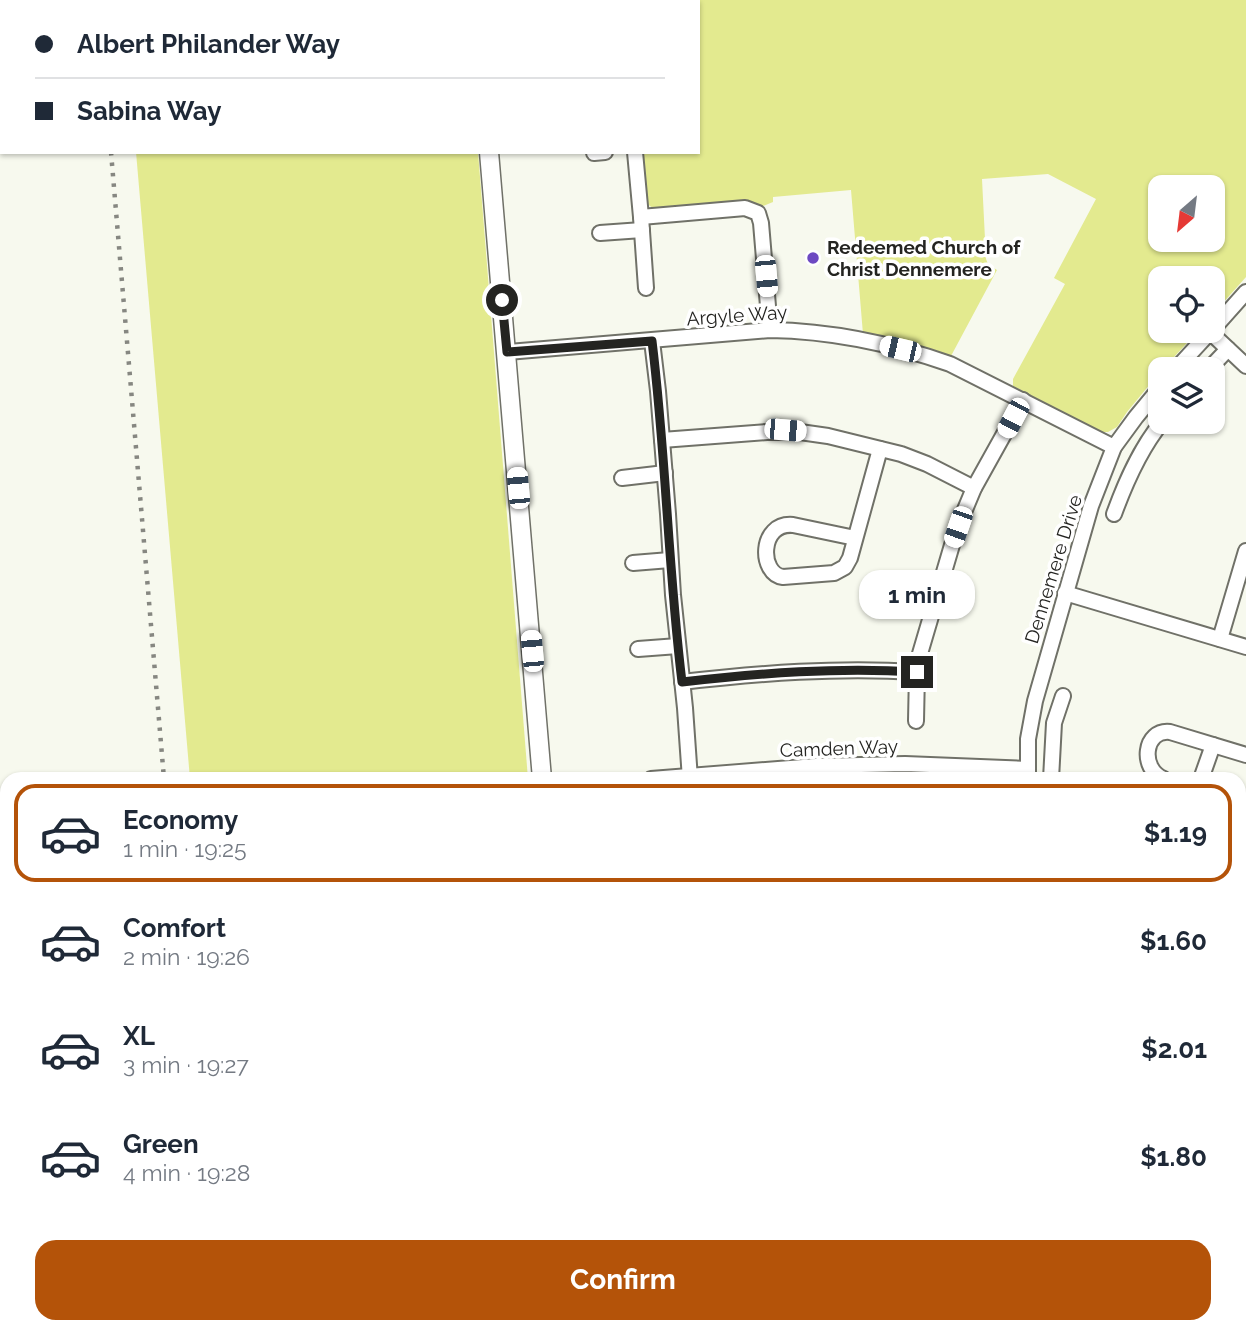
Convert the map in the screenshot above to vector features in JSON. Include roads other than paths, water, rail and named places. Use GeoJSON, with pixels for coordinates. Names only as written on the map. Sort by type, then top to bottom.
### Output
{"type":"FeatureCollection","features":[{"type":"Feature","properties":{"kind":"street"},"geometry":{"type":"LineString","coordinates":[[489,154],[541,772]]}},
{"type":"Feature","properties":{"kind":"street"},"geometry":{"type":"LineString","coordinates":[[635,154],[646,288]]}},
{"type":"Feature","properties":{"kind":"street"},"geometry":{"type":"LineString","coordinates":[[600,233],[641,223],[740,208],[755,211],[761,223],[770,330]]}},
{"type":"Feature","properties":{"kind":"street"},"geometry":{"type":"LineString","coordinates":[[1225,315],[1246,292]]}},
{"type":"Feature","properties":{"kind":"street","name":"Argyle Way"},"geometry":{"type":"LineString","coordinates":[[507,352],[770,330],[829,334],[927,356],[950,364],[1114,447]]}},
{"type":"Feature","properties":{"kind":"street"},"geometry":{"type":"LineString","coordinates":[[652,341],[690,772]]}},
{"type":"Feature","properties":{"kind":"street"},"geometry":{"type":"LineString","coordinates":[[1187,357],[1200,343]]}},
{"type":"Feature","properties":{"kind":"street"},"geometry":{"type":"LineString","coordinates":[[1222,343],[1246,366]]}},
{"type":"Feature","properties":{"kind":"street"},"geometry":{"type":"LineString","coordinates":[[1220,357],[1228,349]]}},
{"type":"Feature","properties":{"kind":"street"},"geometry":{"type":"LineString","coordinates":[[916,722],[917,672],[923,640],[952,545],[974,488],[1023,400]]}},
{"type":"Feature","properties":{"kind":"street","name":"Dennemere Drive"},"geometry":{"type":"LineString","coordinates":[[1028,772],[1028,739],[1035,701],[1091,506],[1114,447],[1148,402]]}},
{"type":"Feature","properties":{"kind":"street"},"geometry":{"type":"LineString","coordinates":[[662,440],[785,430],[828,436],[915,458],[974,488]]}},
{"type":"Feature","properties":{"kind":"street"},"geometry":{"type":"LineString","coordinates":[[1114,514],[1132,470],[1152,434]]}},
{"type":"Feature","properties":{"kind":"street"},"geometry":{"type":"LineString","coordinates":[[855,538],[783,525],[775,529],[768,538],[768,564],[778,577],[841,571],[847,564],[855,538],[880,449]]}},
{"type":"Feature","properties":{"kind":"street"},"geometry":{"type":"LineString","coordinates":[[622,478],[665,473]]}},
{"type":"Feature","properties":{"kind":"street"},"geometry":{"type":"LineString","coordinates":[[1220,639],[1246,551]]}},
{"type":"Feature","properties":{"kind":"street"},"geometry":{"type":"LineString","coordinates":[[634,563],[670,560]]}},
{"type":"Feature","properties":{"kind":"street"},"geometry":{"type":"LineString","coordinates":[[1065,593],[1246,647]]}},
{"type":"Feature","properties":{"kind":"street"},"geometry":{"type":"LineString","coordinates":[[638,649],[678,646]]}},
{"type":"Feature","properties":{"kind":"street"},"geometry":{"type":"LineString","coordinates":[[682,682],[810,670],[917,672]]}},
{"type":"Feature","properties":{"kind":"street"},"geometry":{"type":"LineString","coordinates":[[1051,772],[1054,723],[1063,696]]}},
{"type":"Feature","properties":{"kind":"street"},"geometry":{"type":"LineString","coordinates":[[1153,772],[1149,764],[1149,748],[1156,734],[1166,732],[1246,755]]}},
{"type":"Feature","properties":{"kind":"street"},"geometry":{"type":"LineString","coordinates":[[1204,772],[1213,746]]}},
{"type":"Feature","properties":{"kind":"street","name":"Camden Way"},"geometry":{"type":"LineString","coordinates":[[816,772],[905,764],[1003,772]]}},
{"type":"Feature","properties":{"kind":"railway"},"geometry":{"type":"LineString","coordinates":[[111,154],[163,772]]}},
{"type":"Feature","properties":{"kind":"place","name":"Redeemed Church of Christ Dennemere"},"geometry":{"type":"Point","coordinates":[813,258]}}]}
